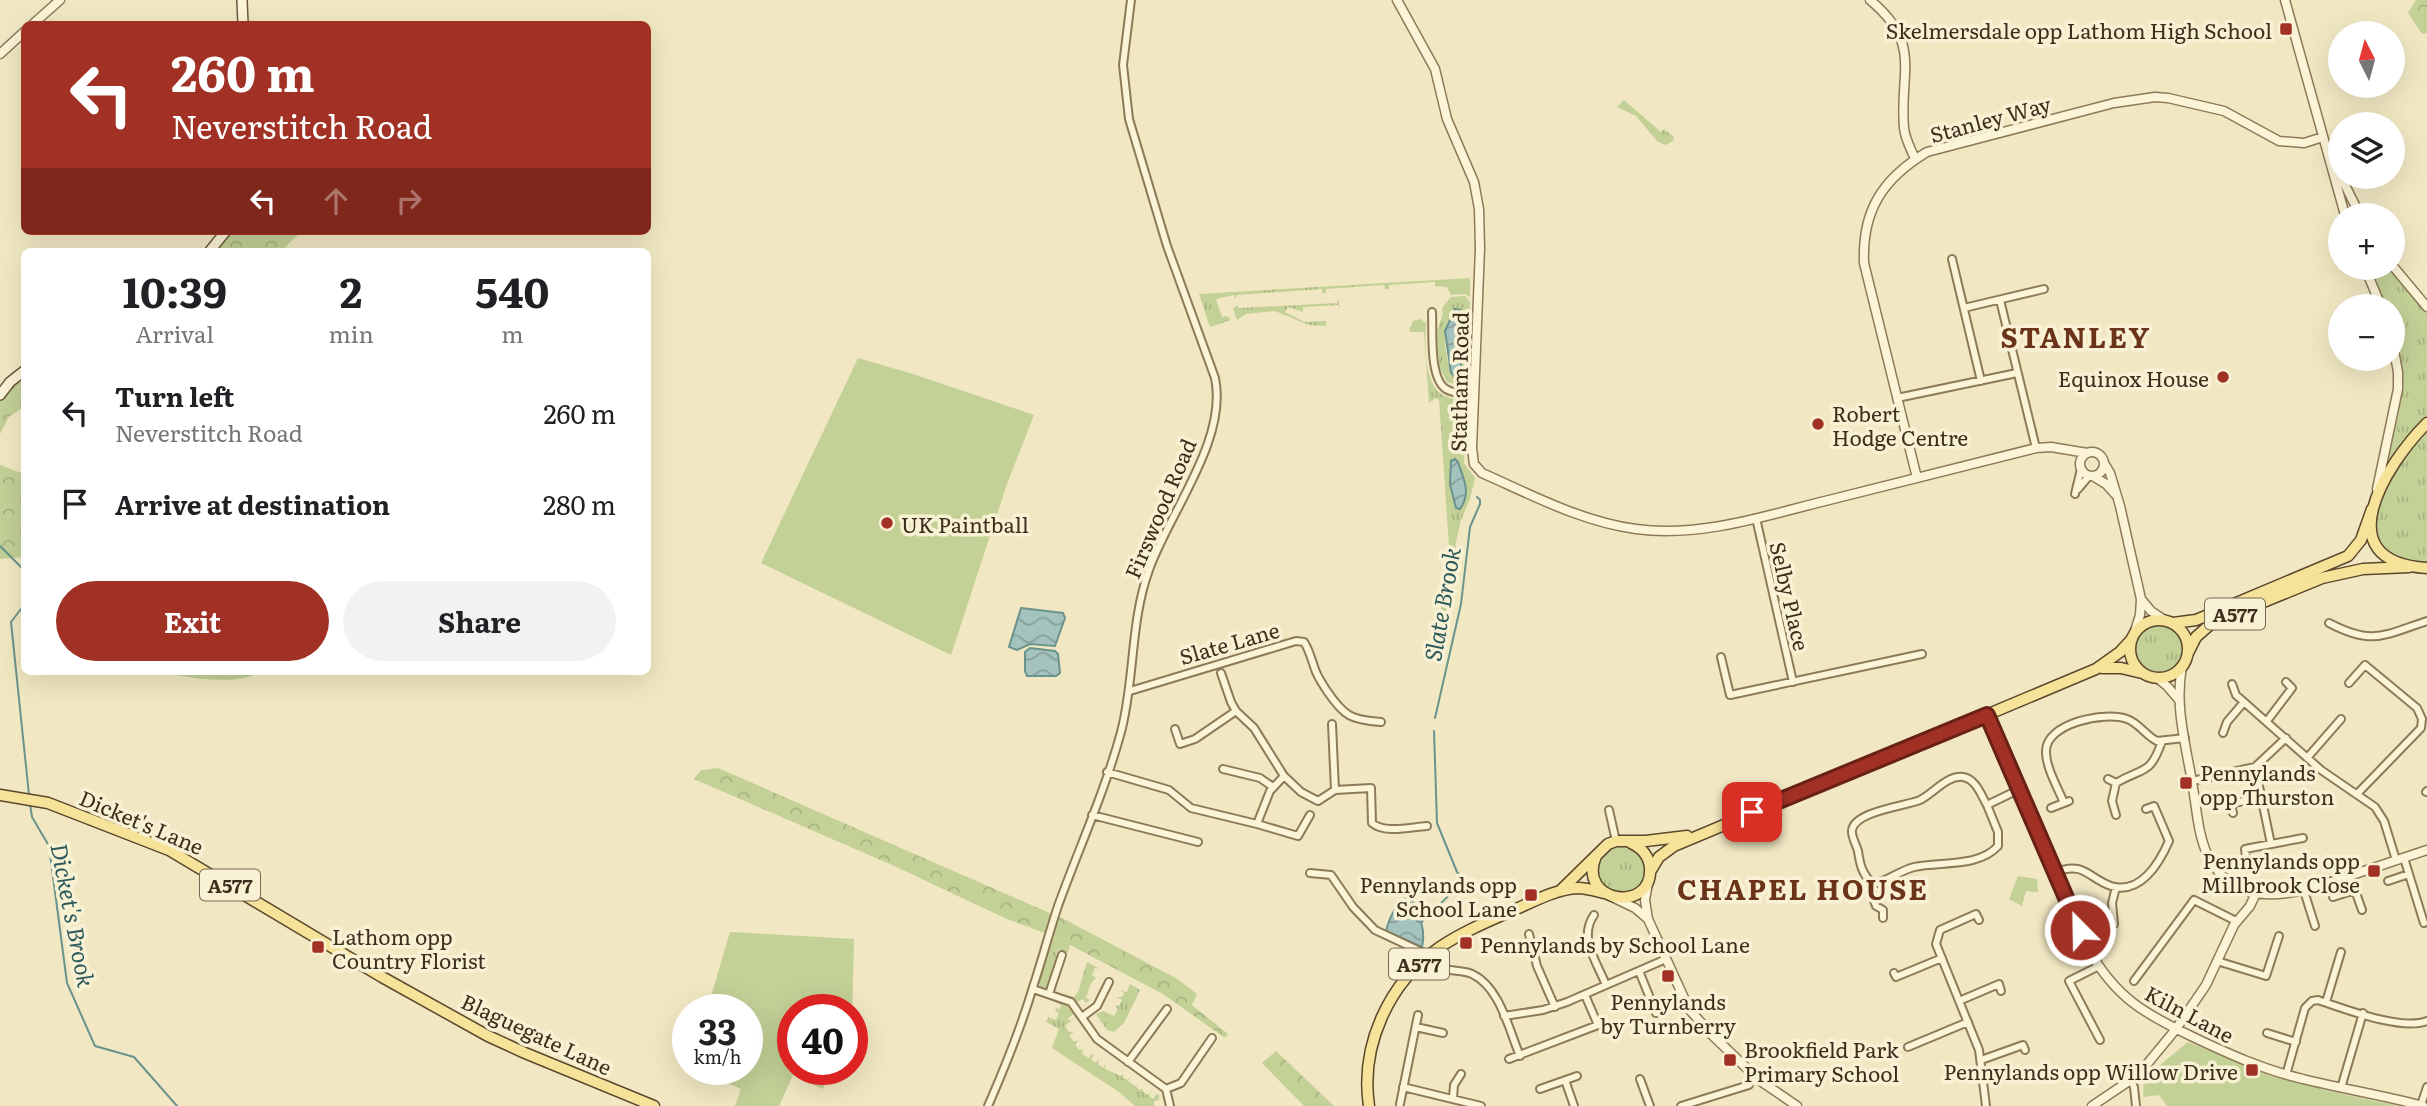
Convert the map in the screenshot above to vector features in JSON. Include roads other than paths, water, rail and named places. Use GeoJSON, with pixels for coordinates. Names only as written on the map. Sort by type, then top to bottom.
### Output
{"type":"FeatureCollection","features":[{"type":"Feature","properties":{"kind":"main road"},"geometry":{"type":"LineString","coordinates":[[242,0],[243,21]]}},
{"type":"Feature","properties":{"kind":"main road"},"geometry":{"type":"LineString","coordinates":[[0,395],[21,373]]}},
{"type":"Feature","properties":{"kind":"main road","name":"A577"},"geometry":{"type":"LineString","coordinates":[[1369,1106],[1368,1069],[1373,1040],[1384,1012],[1406,978],[1432,953],[1456,937],[1558,892],[1576,888],[1630,897],[1639,892],[1663,853],[1701,833],[2096,669],[2120,653],[2148,622],[2196,620],[2310,578],[2355,550],[2361,540],[2376,494],[2399,455],[2427,423]]}},
{"type":"Feature","properties":{"kind":"main road","name":"A577"},"geometry":{"type":"LineString","coordinates":[[2372,509],[2371,532],[2378,548],[2392,561],[2409,567]]}},
{"type":"Feature","properties":{"kind":"main road","name":"A577"},"geometry":{"type":"LineString","coordinates":[[2310,578],[2363,569],[2427,568]]}},
{"type":"Feature","properties":{"kind":"main road","name":"A577"},"geometry":{"type":"LineString","coordinates":[[2182,667],[2196,637],[2205,628],[2270,594]]}},
{"type":"Feature","properties":{"kind":"main road","name":"A577"},"geometry":{"type":"LineString","coordinates":[[2170,622],[2185,636],[2188,653]]}},
{"type":"Feature","properties":{"kind":"main road"},"geometry":{"type":"LineString","coordinates":[[2133,637],[2131,656],[2139,670],[2151,676],[2170,676],[2182,667]]}},
{"type":"Feature","properties":{"kind":"main road","name":"A577"},"geometry":{"type":"LineString","coordinates":[[2096,669],[2121,667],[2151,676]]}},
{"type":"Feature","properties":{"kind":"main road","name":"Dicket's Lane"},"geometry":{"type":"LineString","coordinates":[[0,795],[43,801],[177,853],[406,990]]}},
{"type":"Feature","properties":{"kind":"main road","name":"A577"},"geometry":{"type":"LineString","coordinates":[[1558,892],[1608,844],[1616,841],[1660,840],[1701,833]]}},
{"type":"Feature","properties":{"kind":"main road"},"geometry":{"type":"LineString","coordinates":[[1628,841],[1647,856],[1650,874]]}},
{"type":"Feature","properties":{"kind":"main road"},"geometry":{"type":"LineString","coordinates":[[1597,854],[1592,871],[1598,887],[1608,895]]}},
{"type":"Feature","properties":{"kind":"main road","name":"Blaguegate Lane"},"geometry":{"type":"LineString","coordinates":[[406,990],[524,1053],[654,1106]]}},
{"type":"Feature","properties":{"kind":"street"},"geometry":{"type":"LineString","coordinates":[[36,21],[60,0]]}},
{"type":"Feature","properties":{"kind":"street","name":"Firswood Road"},"geometry":{"type":"LineString","coordinates":[[988,1106],[1005,1068],[1058,906],[1120,735],[1130,691],[1140,602],[1149,570],[1199,463],[1217,411],[1215,378],[1167,246],[1129,119],[1123,65],[1131,0]]}},
{"type":"Feature","properties":{"kind":"street","name":"Statham Road"},"geometry":{"type":"LineString","coordinates":[[1396,0],[1435,69],[1447,119],[1474,182],[1479,209],[1480,248],[1472,448],[1474,464],[1482,473],[1562,508],[1622,527],[1665,532],[1690,531],[1756,518],[2036,448],[2087,453]]}},
{"type":"Feature","properties":{"kind":"street"},"geometry":{"type":"LineString","coordinates":[[1870,0],[1891,22],[1904,46],[1904,128],[1916,159]]}},
{"type":"Feature","properties":{"kind":"street"},"geometry":{"type":"LineString","coordinates":[[2285,0],[2342,203]]}},
{"type":"Feature","properties":{"kind":"street"},"geometry":{"type":"LineString","coordinates":[[0,54],[21,35]]}},
{"type":"Feature","properties":{"kind":"street","name":"Stanley Way"},"geometry":{"type":"LineString","coordinates":[[1917,478],[1864,263],[1863,239],[1869,216],[1879,194],[1891,178],[1927,152],[2114,103],[2160,97],[2224,111],[2279,141],[2304,143],[2323,137]]}},
{"type":"Feature","properties":{"kind":"street"},"geometry":{"type":"LineString","coordinates":[[2325,146],[2328,152]]}},
{"type":"Feature","properties":{"kind":"street"},"geometry":{"type":"LineString","coordinates":[[1952,259],[1980,381]]}},
{"type":"Feature","properties":{"kind":"street"},"geometry":{"type":"LineString","coordinates":[[2404,280],[2427,307]]}},
{"type":"Feature","properties":{"kind":"street"},"geometry":{"type":"LineString","coordinates":[[1964,308],[2044,289]]}},
{"type":"Feature","properties":{"kind":"street"},"geometry":{"type":"LineString","coordinates":[[2000,300],[2036,448]]}},
{"type":"Feature","properties":{"kind":"street"},"geometry":{"type":"LineString","coordinates":[[1432,312],[1435,369],[1439,383],[1449,391],[1474,396]]}},
{"type":"Feature","properties":{"kind":"street"},"geometry":{"type":"LineString","coordinates":[[2376,494],[2398,389],[2398,371]]}},
{"type":"Feature","properties":{"kind":"street"},"geometry":{"type":"LineString","coordinates":[[1897,398],[2017,373]]}},
{"type":"Feature","properties":{"kind":"street"},"geometry":{"type":"LineString","coordinates":[[2062,449],[2118,497]]}},
{"type":"Feature","properties":{"kind":"street"},"geometry":{"type":"LineString","coordinates":[[2104,463],[2100,473],[2091,476],[2075,494],[2082,457],[2087,453],[2097,453],[2102,457],[2110,473],[2118,497],[2141,598],[2140,615],[2133,637]]}},
{"type":"Feature","properties":{"kind":"street","name":"Selby Place"},"geometry":{"type":"LineString","coordinates":[[1756,518],[1793,682]]}},
{"type":"Feature","properties":{"kind":"street"},"geometry":{"type":"LineString","coordinates":[[2141,598],[2151,611],[2170,622]]}},
{"type":"Feature","properties":{"kind":"street"},"geometry":{"type":"LineString","coordinates":[[2334,623],[2355,636],[2373,638],[2426,623]]}},
{"type":"Feature","properties":{"kind":"street","name":"Slate Lane"},"geometry":{"type":"LineString","coordinates":[[1130,691],[1296,641],[1304,642],[1318,676],[1339,709],[1348,716],[1381,722]]}},
{"type":"Feature","properties":{"kind":"street","name":"Selby Place"},"geometry":{"type":"LineString","coordinates":[[1721,657],[1730,695],[1922,654]]}},
{"type":"Feature","properties":{"kind":"street"},"geometry":{"type":"LineString","coordinates":[[2349,683],[2365,665],[2417,708],[2422,719],[2421,728],[2357,794]]}},
{"type":"Feature","properties":{"kind":"street"},"geometry":{"type":"LineString","coordinates":[[2182,667],[2179,700],[2202,838],[2210,860],[2228,880],[2256,893],[2277,895],[2304,891],[2427,850]]}},
{"type":"Feature","properties":{"kind":"street"},"geometry":{"type":"LineString","coordinates":[[1221,673],[1227,694],[1236,711],[1254,728],[1284,776],[1301,792],[1318,801],[1335,790],[1371,788],[1372,823],[1375,826],[1384,829],[1427,826]]}},
{"type":"Feature","properties":{"kind":"street"},"geometry":{"type":"LineString","coordinates":[[2151,676],[2173,691],[2179,700]]}},
{"type":"Feature","properties":{"kind":"street"},"geometry":{"type":"LineString","coordinates":[[2267,721],[2292,688],[2286,682]]}},
{"type":"Feature","properties":{"kind":"street"},"geometry":{"type":"LineString","coordinates":[[2232,684],[2236,695],[2307,758],[2375,807],[2409,874],[2424,923]]}},
{"type":"Feature","properties":{"kind":"street"},"geometry":{"type":"LineString","coordinates":[[2222,733],[2227,722],[2244,702]]}},
{"type":"Feature","properties":{"kind":"street"},"geometry":{"type":"LineString","coordinates":[[1175,729],[1180,744],[1195,739],[1236,711]]}},
{"type":"Feature","properties":{"kind":"street","name":"Kiln Lane"},"geometry":{"type":"LineString","coordinates":[[1987,715],[2080,930],[2099,966],[2131,1003],[2176,1030],[2242,1060],[2286,1075],[2422,1106]]}},
{"type":"Feature","properties":{"kind":"street"},"geometry":{"type":"LineString","coordinates":[[2051,808],[2066,802],[2046,752],[2048,741],[2056,732],[2106,715],[2127,719],[2153,739],[2162,741],[2185,738]]}},
{"type":"Feature","properties":{"kind":"street"},"geometry":{"type":"LineString","coordinates":[[2307,758],[2341,719]]}},
{"type":"Feature","properties":{"kind":"street"},"geometry":{"type":"LineString","coordinates":[[1332,724],[1335,790]]}},
{"type":"Feature","properties":{"kind":"street"},"geometry":{"type":"LineString","coordinates":[[2192,781],[2255,767],[2286,738]]}},
{"type":"Feature","properties":{"kind":"street"},"geometry":{"type":"LineString","coordinates":[[2116,783],[2148,768],[2155,760],[2162,741]]}},
{"type":"Feature","properties":{"kind":"street"},"geometry":{"type":"LineString","coordinates":[[2255,767],[2271,844]]}},
{"type":"Feature","properties":{"kind":"street"},"geometry":{"type":"LineString","coordinates":[[1223,769],[1260,778],[1273,787]]}},
{"type":"Feature","properties":{"kind":"street"},"geometry":{"type":"LineString","coordinates":[[1107,772],[1169,790],[1191,808],[1298,836],[1310,815]]}},
{"type":"Feature","properties":{"kind":"street"},"geometry":{"type":"LineString","coordinates":[[1258,824],[1264,802],[1284,776]]}},
{"type":"Feature","properties":{"kind":"street"},"geometry":{"type":"LineString","coordinates":[[1966,777],[1974,782],[1998,832],[1996,849],[1971,860],[1912,867],[1889,880],[1873,884],[1862,872],[1852,831],[1855,823],[1885,809],[1919,800],[1949,780],[1966,777]]}},
{"type":"Feature","properties":{"kind":"street"},"geometry":{"type":"LineString","coordinates":[[2108,779],[2116,783]]}},
{"type":"Feature","properties":{"kind":"street"},"geometry":{"type":"LineString","coordinates":[[2116,783],[2112,801],[2116,815]]}},
{"type":"Feature","properties":{"kind":"street"},"geometry":{"type":"LineString","coordinates":[[1987,805],[2020,789]]}},
{"type":"Feature","properties":{"kind":"street"},"geometry":{"type":"LineString","coordinates":[[2233,813],[2231,804],[2261,797]]}},
{"type":"Feature","properties":{"kind":"street"},"geometry":{"type":"LineString","coordinates":[[2056,872],[2085,870],[2116,887],[2129,887],[2142,882],[2163,855],[2169,841],[2154,806],[2146,809]]}},
{"type":"Feature","properties":{"kind":"street"},"geometry":{"type":"LineString","coordinates":[[1609,810],[1616,841]]}},
{"type":"Feature","properties":{"kind":"street"},"geometry":{"type":"LineString","coordinates":[[1092,816],[1198,842]]}},
{"type":"Feature","properties":{"kind":"street"},"geometry":{"type":"LineString","coordinates":[[2246,857],[2245,849],[2303,838]]}},
{"type":"Feature","properties":{"kind":"street"},"geometry":{"type":"LineString","coordinates":[[1310,873],[1331,875],[1353,907],[1375,930],[1424,953]]}},
{"type":"Feature","properties":{"kind":"street"},"geometry":{"type":"LineString","coordinates":[[1650,874],[1645,900],[1648,919],[1684,1001],[1695,1017],[1759,1080],[1797,1106]]}},
{"type":"Feature","properties":{"kind":"street"},"geometry":{"type":"LineString","coordinates":[[2388,881],[2409,874]]}},
{"type":"Feature","properties":{"kind":"street"},"geometry":{"type":"LineString","coordinates":[[2350,876],[2362,910]]}},
{"type":"Feature","properties":{"kind":"street"},"geometry":{"type":"LineString","coordinates":[[1873,884],[1870,891],[1876,906],[1883,910],[1883,918]]}},
{"type":"Feature","properties":{"kind":"street"},"geometry":{"type":"LineString","coordinates":[[2114,924],[2112,903],[2116,887]]}},
{"type":"Feature","properties":{"kind":"street"},"geometry":{"type":"LineString","coordinates":[[2333,897],[2355,890]]}},
{"type":"Feature","properties":{"kind":"street"},"geometry":{"type":"LineString","coordinates":[[2304,891],[2315,926]]}},
{"type":"Feature","properties":{"kind":"street"},"geometry":{"type":"LineString","coordinates":[[2092,1106],[2131,1082],[2176,1030],[2206,985],[2236,921],[2250,906],[2256,893]]}},
{"type":"Feature","properties":{"kind":"street"},"geometry":{"type":"LineString","coordinates":[[1608,895],[1635,908],[1648,919]]}},
{"type":"Feature","properties":{"kind":"street"},"geometry":{"type":"LineString","coordinates":[[2134,981],[2194,900],[2236,921]]}},
{"type":"Feature","properties":{"kind":"street"},"geometry":{"type":"LineString","coordinates":[[1979,920],[1976,914],[1940,930],[1936,944],[1979,1050],[1986,1106]]}},
{"type":"Feature","properties":{"kind":"street"},"geometry":{"type":"LineString","coordinates":[[1594,915],[1586,928],[1588,942],[1606,985]]}},
{"type":"Feature","properties":{"kind":"street"},"geometry":{"type":"LineString","coordinates":[[1529,934],[1537,966],[1555,1006]]}},
{"type":"Feature","properties":{"kind":"street"},"geometry":{"type":"LineString","coordinates":[[2217,961],[2266,976],[2279,936]]}},
{"type":"Feature","properties":{"kind":"street"},"geometry":{"type":"LineString","coordinates":[[2326,1002],[2341,952]]}},
{"type":"Feature","properties":{"kind":"street"},"geometry":{"type":"LineString","coordinates":[[1049,994],[1062,955]]}},
{"type":"Feature","properties":{"kind":"street"},"geometry":{"type":"LineString","coordinates":[[1894,973],[1896,977],[1942,958]]}},
{"type":"Feature","properties":{"kind":"street"},"geometry":{"type":"LineString","coordinates":[[1504,1016],[1555,1006],[1666,959]]}},
{"type":"Feature","properties":{"kind":"street"},"geometry":{"type":"LineString","coordinates":[[2099,966],[2069,981],[2100,1040]]}},
{"type":"Feature","properties":{"kind":"street"},"geometry":{"type":"LineString","coordinates":[[1450,970],[1471,973],[1489,985],[1520,1056]]}},
{"type":"Feature","properties":{"kind":"street"},"geometry":{"type":"LineString","coordinates":[[1639,971],[1656,1013]]}},
{"type":"Feature","properties":{"kind":"street"},"geometry":{"type":"LineString","coordinates":[[1082,1017],[1097,1006],[1109,982]]}},
{"type":"Feature","properties":{"kind":"street"},"geometry":{"type":"LineString","coordinates":[[1959,1001],[1999,984],[2001,990]]}},
{"type":"Feature","properties":{"kind":"street"},"geometry":{"type":"LineString","coordinates":[[1033,989],[1071,1002],[1097,1039],[1166,1089],[1170,1106]]}},
{"type":"Feature","properties":{"kind":"street"},"geometry":{"type":"LineString","coordinates":[[1509,1059],[1598,1025],[1585,995]]}},
{"type":"Feature","properties":{"kind":"street"},"geometry":{"type":"LineString","coordinates":[[2286,1075],[2307,1005],[2315,1000],[2404,1024],[2427,1021]]}},
{"type":"Feature","properties":{"kind":"street"},"geometry":{"type":"LineString","coordinates":[[1128,1062],[1167,1009]]}},
{"type":"Feature","properties":{"kind":"street"},"geometry":{"type":"LineString","coordinates":[[2341,1088],[2362,1013]]}},
{"type":"Feature","properties":{"kind":"street"},"geometry":{"type":"LineString","coordinates":[[1400,1104],[1418,1014]]}},
{"type":"Feature","properties":{"kind":"street"},"geometry":{"type":"LineString","coordinates":[[1908,1047],[1968,1022]]}},
{"type":"Feature","properties":{"kind":"street"},"geometry":{"type":"LineString","coordinates":[[1416,1027],[1444,1034]]}},
{"type":"Feature","properties":{"kind":"street"},"geometry":{"type":"LineString","coordinates":[[2267,1033],[2296,1042]]}},
{"type":"Feature","properties":{"kind":"street"},"geometry":{"type":"LineString","coordinates":[[1166,1089],[1181,1083],[1212,1038]]}},
{"type":"Feature","properties":{"kind":"street"},"geometry":{"type":"LineString","coordinates":[[1980,1060],[2023,1045],[2025,1050]]}},
{"type":"Feature","properties":{"kind":"street"},"geometry":{"type":"LineString","coordinates":[[1453,1098],[1454,1085],[1461,1074]]}},
{"type":"Feature","properties":{"kind":"street"},"geometry":{"type":"LineString","coordinates":[[1540,1089],[1577,1076]]}},
{"type":"Feature","properties":{"kind":"street"},"geometry":{"type":"LineString","coordinates":[[1681,1106],[1705,1102],[1746,1086],[1740,1078]]}},
{"type":"Feature","properties":{"kind":"street"},"geometry":{"type":"LineString","coordinates":[[1640,1079],[1650,1106]]}},
{"type":"Feature","properties":{"kind":"street"},"geometry":{"type":"LineString","coordinates":[[1565,1080],[1574,1106]]}},
{"type":"Feature","properties":{"kind":"street"},"geometry":{"type":"LineString","coordinates":[[2131,1082],[2136,1106]]}},
{"type":"Feature","properties":{"kind":"street"},"geometry":{"type":"LineString","coordinates":[[1403,1087],[1481,1106]]}},
{"type":"Feature","properties":{"kind":"street"},"geometry":{"type":"LineString","coordinates":[[2422,1106],[2427,1087]]}},
{"type":"Feature","properties":{"kind":"water"},"geometry":{"type":"Polygon","coordinates":[[[1455,309],[1460,310],[1461,368],[1458,378],[1451,373],[1445,331],[1455,309]]]}},
{"type":"Feature","properties":{"kind":"water"},"geometry":{"type":"Polygon","coordinates":[[[1455,459],[1466,491],[1460,509],[1456,508],[1450,484],[1451,461],[1455,459]]]}},
{"type":"Feature","properties":{"kind":"water"},"geometry":{"type":"Polygon","coordinates":[[[1021,608],[1063,613],[1065,618],[1055,646],[1030,644],[1017,650],[1009,647],[1021,608]]]}},
{"type":"Feature","properties":{"kind":"water"},"geometry":{"type":"Polygon","coordinates":[[[1030,648],[1055,651],[1058,654],[1060,673],[1056,676],[1027,676],[1025,652],[1030,648]]]}},
{"type":"Feature","properties":{"kind":"water"},"geometry":{"type":"Polygon","coordinates":[[[1407,898],[1420,907],[1417,913],[1423,929],[1422,947],[1386,931],[1393,912],[1407,898]]]}},
{"type":"Feature","properties":{"kind":"waterway","name":"Slate Brook"},"geometry":{"type":"LineString","coordinates":[[1435,718],[1461,604],[1470,527],[1480,504],[1477,497]]}},
{"type":"Feature","properties":{"kind":"waterway","name":"Dicket's Brook"},"geometry":{"type":"LineString","coordinates":[[0,546],[21,567]]}},
{"type":"Feature","properties":{"kind":"waterway","name":"Dicket's Brook"},"geometry":{"type":"LineString","coordinates":[[21,609],[11,622],[29,795]]}},
{"type":"Feature","properties":{"kind":"waterway","name":"Slate Brook"},"geometry":{"type":"LineString","coordinates":[[1434,731],[1437,823],[1457,872],[1462,877]]}},
{"type":"Feature","properties":{"kind":"waterway","name":"Dicket's Brook"},"geometry":{"type":"LineString","coordinates":[[30,804],[32,817],[49,846],[67,983],[95,1046],[134,1057],[177,1106]]}},
{"type":"Feature","properties":{"kind":"waterway"},"geometry":{"type":"LineString","coordinates":[[1422,922],[1448,896],[1454,886],[1461,882],[1460,878]]}},
{"type":"Feature","properties":{"kind":"place","name":"Skelmersdale opp Lathom High School"},"geometry":{"type":"Point","coordinates":[2286,29]}},
{"type":"Feature","properties":{"kind":"place","name":"Equinox House"},"geometry":{"type":"Point","coordinates":[2223,377]}},
{"type":"Feature","properties":{"kind":"place","name":"Robert Hodge Centre"},"geometry":{"type":"Point","coordinates":[1818,424]}},
{"type":"Feature","properties":{"kind":"place","name":"UK Paintball"},"geometry":{"type":"Point","coordinates":[887,523]}},
{"type":"Feature","properties":{"kind":"place","name":"Pennylands opp Thurston"},"geometry":{"type":"Point","coordinates":[2186,783]}},
{"type":"Feature","properties":{"kind":"place","name":"Pennylands opp Millbrook Close"},"geometry":{"type":"Point","coordinates":[2374,871]}},
{"type":"Feature","properties":{"kind":"place","name":"Pennylands opp School Lane"},"geometry":{"type":"Point","coordinates":[1531,895]}},
{"type":"Feature","properties":{"kind":"place","name":"Pennylands by School Lane"},"geometry":{"type":"Point","coordinates":[1466,943]}},
{"type":"Feature","properties":{"kind":"place","name":"Lathom opp Country Florist"},"geometry":{"type":"Point","coordinates":[318,947]}},
{"type":"Feature","properties":{"kind":"place","name":"Pennylands by Turnberry"},"geometry":{"type":"Point","coordinates":[1668,976]}},
{"type":"Feature","properties":{"kind":"place","name":"Brookfield Park Primary School"},"geometry":{"type":"Point","coordinates":[1730,1060]}},
{"type":"Feature","properties":{"kind":"place","name":"Pennylands opp Willow Drive"},"geometry":{"type":"Point","coordinates":[2252,1070]}},
{"type":"Feature","properties":{"kind":"district","name":"STANLEY"},"geometry":{"type":"Point","coordinates":[2076,336]}},
{"type":"Feature","properties":{"kind":"district","name":"CHAPEL HOUSE"},"geometry":{"type":"Point","coordinates":[1803,888]}}]}
